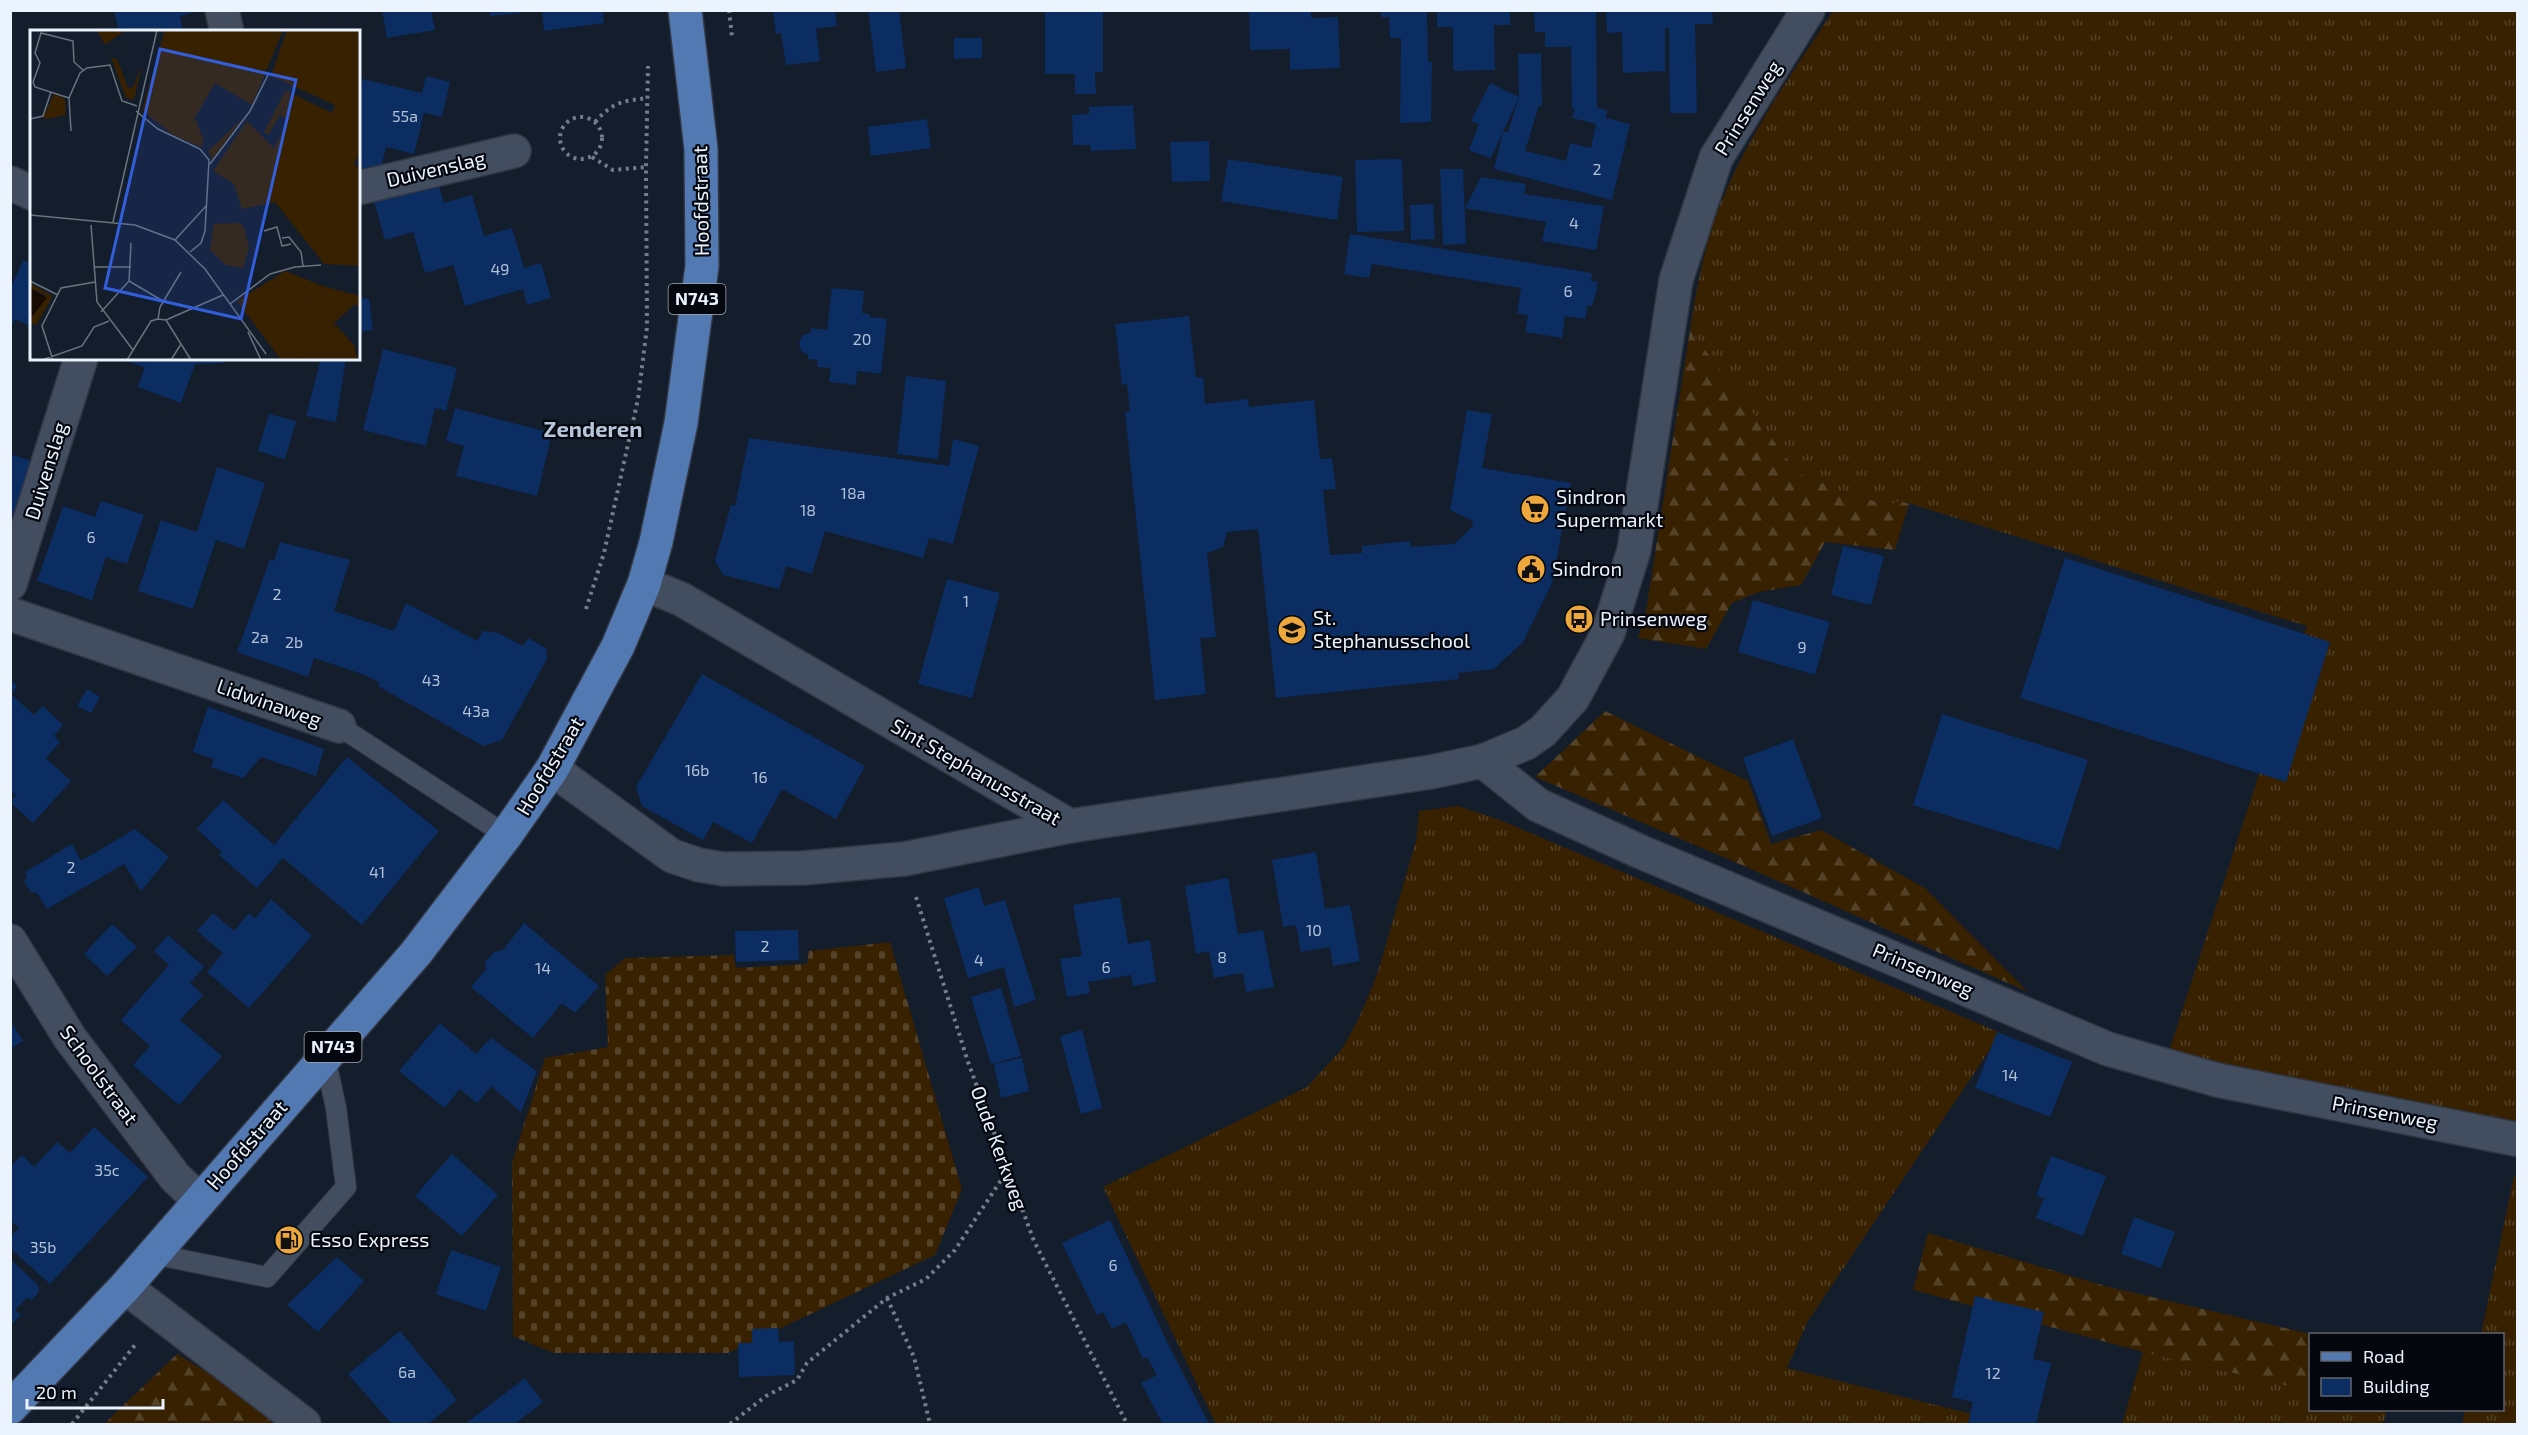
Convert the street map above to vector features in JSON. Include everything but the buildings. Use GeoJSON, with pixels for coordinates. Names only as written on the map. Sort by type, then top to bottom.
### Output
{"type":"FeatureCollection","features":[{"type":"Feature","properties":{"kind":"main road","name":"Hoofdstraat"},"geometry":{"type":"LineString","coordinates":[[10,1408],[125,1287],[416,953],[506,835],[552,769],[618,646],[644,584],[656,542],[681,423],[702,266],[701,148],[685,10]]}},
{"type":"Feature","properties":{"kind":"main road","name":"Hoofdstraat"},"geometry":{"type":"LineString","coordinates":[[16,1425],[49,1369]]}},
{"type":"Feature","properties":{"kind":"street"},"geometry":{"type":"LineString","coordinates":[[222,10],[227,30]]}},
{"type":"Feature","properties":{"kind":"street","name":"Prinsenweg"},"geometry":{"type":"LineString","coordinates":[[1808,10],[1716,158],[1676,280],[1634,550],[1608,633],[1573,698],[1543,731],[1526,743],[1482,761],[1538,806],[1641,852],[2108,1048],[2217,1080],[2515,1138]]}},
{"type":"Feature","properties":{"kind":"street","name":"Duivenslag"},"geometry":{"type":"LineString","coordinates":[[360,188],[514,151]]}},
{"type":"Feature","properties":{"kind":"street"},"geometry":{"type":"LineString","coordinates":[[10,183],[30,192]]}},
{"type":"Feature","properties":{"kind":"street","name":"Duivenslag"},"geometry":{"type":"LineString","coordinates":[[10,584],[80,360]]}},
{"type":"Feature","properties":{"kind":"street","name":"Sint Stephanusstraat"},"geometry":{"type":"LineString","coordinates":[[644,584],[681,599],[1070,826],[1431,772],[1482,761]]}},
{"type":"Feature","properties":{"kind":"street","name":"Lidwinaweg"},"geometry":{"type":"LineString","coordinates":[[10,614],[339,726]]}},
{"type":"Feature","properties":{"kind":"street"},"geometry":{"type":"LineString","coordinates":[[552,769],[672,856],[699,865],[724,869],[802,868],[904,859],[1070,826]]}},
{"type":"Feature","properties":{"kind":"street","name":"Schoolstraat"},"geometry":{"type":"LineString","coordinates":[[10,941],[70,1038],[175,1177],[200,1200]]}},
{"type":"Feature","properties":{"kind":"street"},"geometry":{"type":"LineString","coordinates":[[125,1287],[304,1425]]}},
{"type":"Feature","properties":{"kind":"lane","name":"Lidwinaweg"},"geometry":{"type":"LineString","coordinates":[[339,726],[506,835]]}},
{"type":"Feature","properties":{"kind":"lane"},"geometry":{"type":"LineString","coordinates":[[153,1254],[267,1277],[345,1187],[336,1108],[325,1056]]}},
{"type":"Feature","properties":{"kind":"path"},"geometry":{"type":"LineString","coordinates":[[583,619],[604,553],[638,399],[648,327],[646,168],[648,54]]}},
{"type":"Feature","properties":{"kind":"path"},"geometry":{"type":"LineString","coordinates":[[595,122],[608,107],[623,100],[648,98]]}},
{"type":"Feature","properties":{"kind":"path"},"geometry":{"type":"LineString","coordinates":[[595,122],[576,117],[565,124],[560,143],[567,154],[580,159],[592,157],[614,170],[646,168]]}},
{"type":"Feature","properties":{"kind":"path"},"geometry":{"type":"LineString","coordinates":[[592,157],[600,147],[602,137],[595,122]]}},
{"type":"Feature","properties":{"kind":"path","name":"Oude Kerkweg"},"geometry":{"type":"LineString","coordinates":[[904,859],[968,1062],[1034,1241],[1127,1425]]}},
{"type":"Feature","properties":{"kind":"path"},"geometry":{"type":"LineString","coordinates":[[730,1425],[766,1396],[797,1380],[807,1363],[887,1298],[926,1279],[955,1250],[1007,1170]]}},
{"type":"Feature","properties":{"kind":"path"},"geometry":{"type":"LineString","coordinates":[[887,1298],[914,1357],[930,1425]]}},
{"type":"Feature","properties":{"kind":"path"},"geometry":{"type":"LineString","coordinates":[[72,1425],[159,1315]]}},
{"type":"Feature","properties":{"kind":"green space"},"geometry":{"type":"Polygon","coordinates":[[[1833,11],[2517,11],[2517,1121],[2208,1061],[2170,1048],[2307,626],[1901,501],[1886,505],[1839,490],[1798,473],[1690,330],[1709,239],[1729,183],[1770,107],[1833,11]]]}},
{"type":"Feature","properties":{"kind":"green space"},"geometry":{"type":"Polygon","coordinates":[[[1690,330],[1798,473],[1839,490],[1886,505],[1900,501],[1909,504],[1895,550],[1825,542],[1801,585],[1759,592],[1732,603],[1706,649],[1638,638],[1646,611],[1690,330]]]}},
{"type":"Feature","properties":{"kind":"green space"},"geometry":{"type":"Polygon","coordinates":[[[1605,711],[1748,781],[1771,844],[1821,830],[1925,888],[2028,992],[1744,866],[1535,777],[1605,711]]]}},
{"type":"Feature","properties":{"kind":"green space"},"geometry":{"type":"Polygon","coordinates":[[[1458,806],[1500,820],[2001,1033],[1808,1321],[1787,1368],[2012,1424],[1216,1424],[1103,1187],[1307,1087],[1342,1049],[1359,1018],[1377,975],[1416,841],[1419,811],[1458,806]]]}},
{"type":"Feature","properties":{"kind":"green space"},"geometry":{"type":"Polygon","coordinates":[[[890,942],[962,1189],[935,1255],[728,1353],[553,1353],[513,1336],[512,1163],[545,1058],[608,1047],[605,975],[625,958],[734,955],[736,968],[807,964],[809,951],[890,942]]]}},
{"type":"Feature","properties":{"kind":"green space"},"geometry":{"type":"Polygon","coordinates":[[[2514,1176],[2518,1177],[2517,1424],[2462,1424],[2465,1411],[2504,1411],[2504,1333],[2481,1333],[2514,1176]]]}},
{"type":"Feature","properties":{"kind":"green space"},"geometry":{"type":"Polygon","coordinates":[[[1928,1233],[2105,1286],[2309,1334],[2309,1391],[2143,1352],[1913,1290],[1928,1233]]]}},
{"type":"Feature","properties":{"kind":"green space"},"geometry":{"type":"Polygon","coordinates":[[[2143,1352],[2309,1391],[2309,1411],[2387,1411],[2383,1424],[2122,1424],[2143,1352]]]}},
{"type":"Feature","properties":{"kind":"green space"},"geometry":{"type":"Polygon","coordinates":[[[177,1354],[281,1417],[288,1424],[104,1424],[177,1354]]]}},
{"type":"Feature","properties":{"kind":"place","name":"Sindron Supermarkt"},"geometry":{"type":"Point","coordinates":[1535,509]}},
{"type":"Feature","properties":{"kind":"place","name":"Sindron"},"geometry":{"type":"Point","coordinates":[1531,569]}},
{"type":"Feature","properties":{"kind":"place","name":"Prinsenweg"},"geometry":{"type":"Point","coordinates":[1579,619]}},
{"type":"Feature","properties":{"kind":"place","name":"St. Stephanusschool"},"geometry":{"type":"Point","coordinates":[1292,630]}},
{"type":"Feature","properties":{"kind":"place","name":"Esso Express"},"geometry":{"type":"Point","coordinates":[289,1240]}},
{"type":"Feature","properties":{"kind":"district","name":"Zenderen"},"geometry":{"type":"Point","coordinates":[593,429]}}]}
